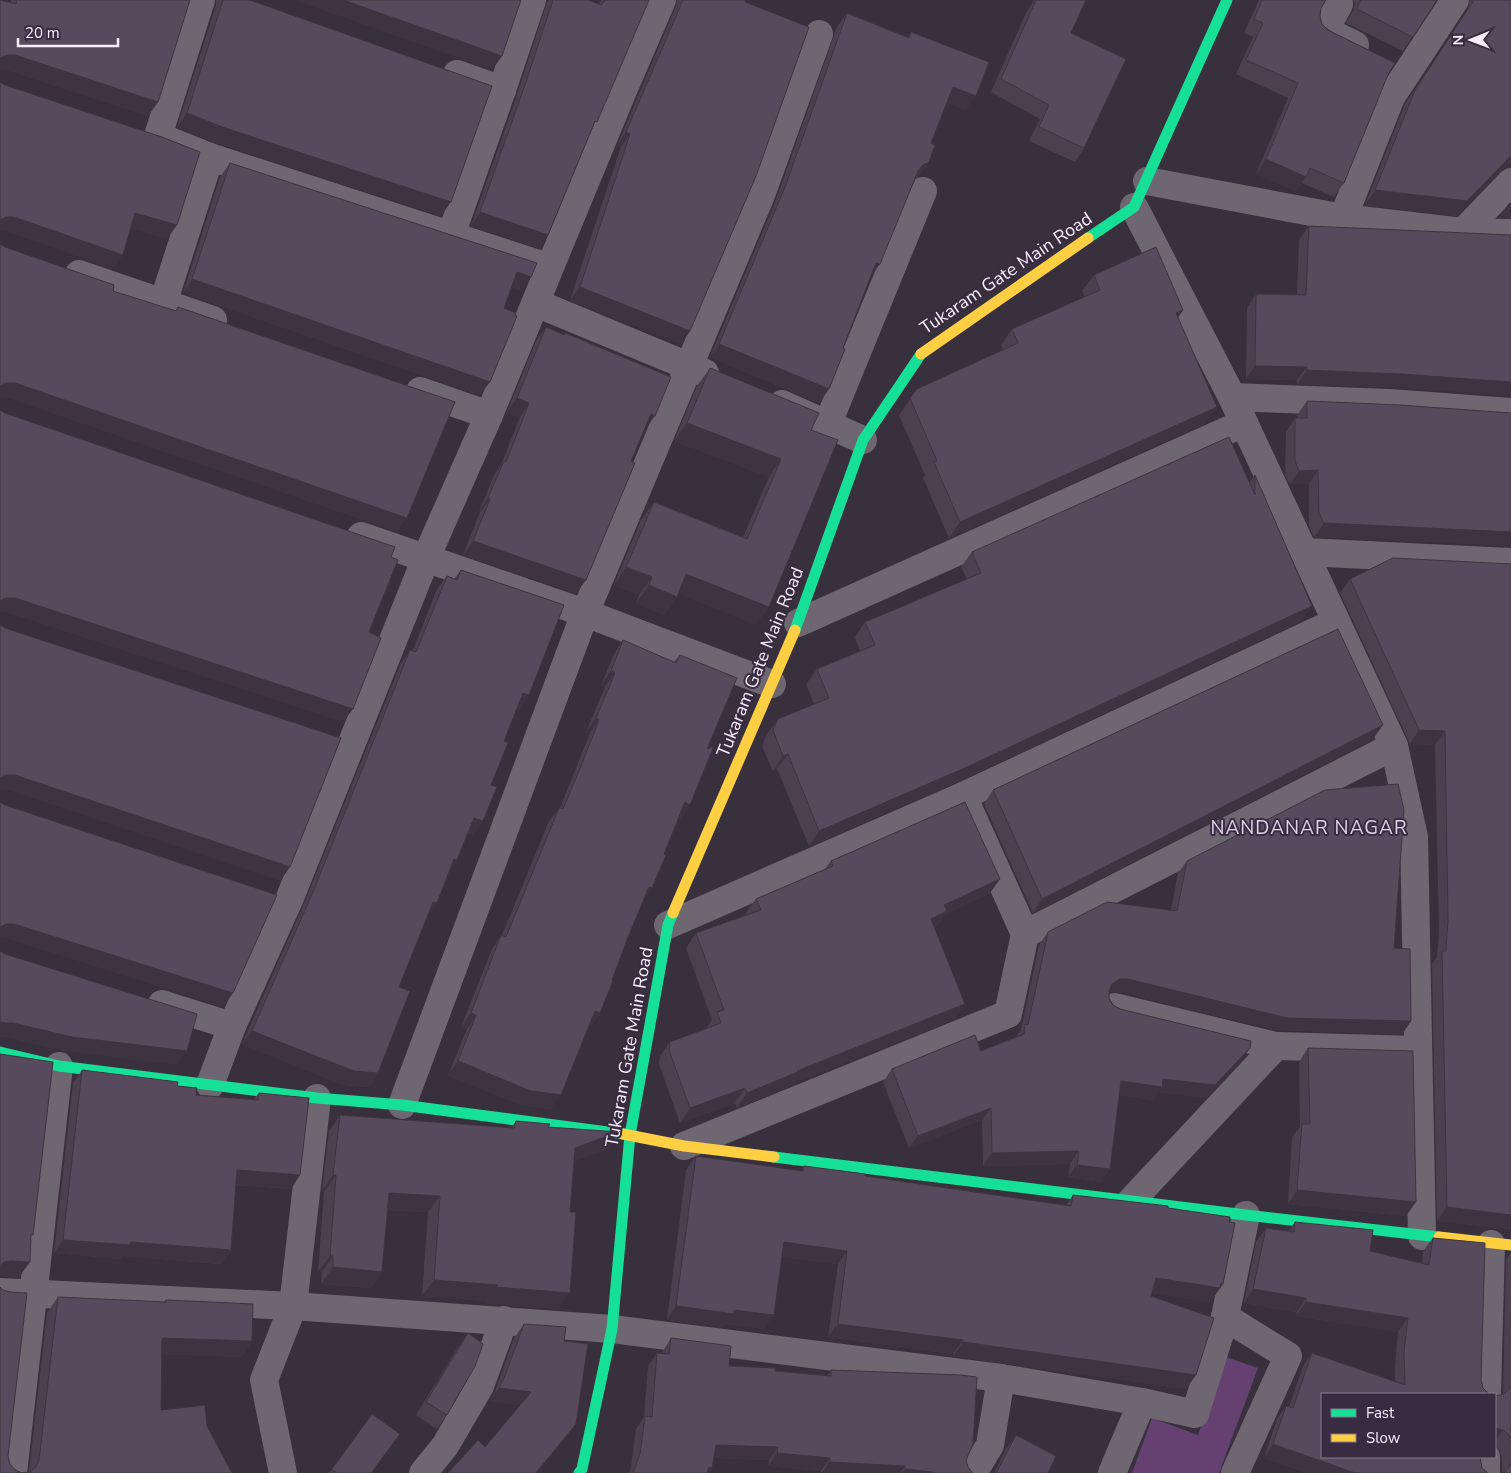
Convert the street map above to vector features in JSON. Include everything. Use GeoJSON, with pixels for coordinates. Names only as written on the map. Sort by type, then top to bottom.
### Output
{"type":"FeatureCollection","features":[{"type":"Feature","properties":{"kind":"street"},"geometry":{"type":"LineString","coordinates":[[158,136],[201,0]]}},
{"type":"Feature","properties":{"kind":"street"},"geometry":{"type":"LineString","coordinates":[[451,235],[532,0]]}},
{"type":"Feature","properties":{"kind":"street"},"geometry":{"type":"LineString","coordinates":[[210,1085],[232,1026],[289,900],[426,558],[489,415],[662,0]]}},
{"type":"Feature","properties":{"kind":"street","name":"Tukaram Gate Main Road"},"geometry":{"type":"LineString","coordinates":[[579,1473],[582,1469],[612,1329],[630,1135],[668,925],[798,623],[863,440],[922,352],[1134,207],[1227,0]]}},
{"type":"Feature","properties":{"kind":"street"},"geometry":{"type":"LineString","coordinates":[[1330,0],[1339,4],[1325,30],[1408,71]]}},
{"type":"Feature","properties":{"kind":"street"},"geometry":{"type":"LineString","coordinates":[[1343,218],[1391,97],[1455,0]]}},
{"type":"Feature","properties":{"kind":"street"},"geometry":{"type":"LineString","coordinates":[[402,1105],[585,613],[761,195],[819,34]]}},
{"type":"Feature","properties":{"kind":"street"},"geometry":{"type":"LineString","coordinates":[[429,65],[502,90]]}},
{"type":"Feature","properties":{"kind":"street"},"geometry":{"type":"LineString","coordinates":[[130,127],[210,157],[550,268]]}},
{"type":"Feature","properties":{"kind":"street"},"geometry":{"type":"LineString","coordinates":[[163,303],[210,157]]}},
{"type":"Feature","properties":{"kind":"street"},"geometry":{"type":"LineString","coordinates":[[1147,180],[1343,218],[1463,232],[1511,233]]}},
{"type":"Feature","properties":{"kind":"street"},"geometry":{"type":"LineString","coordinates":[[1463,232],[1511,182]]}},
{"type":"Feature","properties":{"kind":"street"},"geometry":{"type":"LineString","coordinates":[[828,423],[923,191]]}},
{"type":"Feature","properties":{"kind":"street"},"geometry":{"type":"LineString","coordinates":[[1134,207],[1232,397],[1394,746],[1414,836],[1422,1236]]}},
{"type":"Feature","properties":{"kind":"street"},"geometry":{"type":"LineString","coordinates":[[54,265],[237,328]]}},
{"type":"Feature","properties":{"kind":"street"},"geometry":{"type":"LineString","coordinates":[[536,303],[726,381]]}},
{"type":"Feature","properties":{"kind":"street"},"geometry":{"type":"LineString","coordinates":[[396,383],[489,415]]}},
{"type":"Feature","properties":{"kind":"street"},"geometry":{"type":"LineString","coordinates":[[763,396],[863,440]]}},
{"type":"Feature","properties":{"kind":"street"},"geometry":{"type":"LineString","coordinates":[[1232,397],[1390,403],[1511,412]]}},
{"type":"Feature","properties":{"kind":"street"},"geometry":{"type":"LineString","coordinates":[[798,623],[1244,424]]}},
{"type":"Feature","properties":{"kind":"street"},"geometry":{"type":"LineString","coordinates":[[334,526],[585,613],[772,684]]}},
{"type":"Feature","properties":{"kind":"street"},"geometry":{"type":"LineString","coordinates":[[1305,552],[1511,562]]}},
{"type":"Feature","properties":{"kind":"street"},"geometry":{"type":"LineString","coordinates":[[668,925],[964,796],[1336,622]]}},
{"type":"Feature","properties":{"kind":"street"},"geometry":{"type":"LineString","coordinates":[[325,732],[353,742]]}},
{"type":"Feature","properties":{"kind":"street"},"geometry":{"type":"LineString","coordinates":[[1025,934],[1394,746]]}},
{"type":"Feature","properties":{"kind":"street"},"geometry":{"type":"LineString","coordinates":[[684,1146],[1008,1014],[1025,934],[964,796]]}},
{"type":"Feature","properties":{"kind":"street"},"geometry":{"type":"LineString","coordinates":[[261,890],[289,900]]}},
{"type":"Feature","properties":{"kind":"street"},"geometry":{"type":"LineString","coordinates":[[139,997],[232,1026]]}},
{"type":"Feature","properties":{"kind":"street"},"geometry":{"type":"LineString","coordinates":[[1115,1007],[1276,1046],[1418,1050]]}},
{"type":"Feature","properties":{"kind":"street"},"geometry":{"type":"LineString","coordinates":[[1132,1201],[1276,1046]]}},
{"type":"Feature","properties":{"kind":"street"},"geometry":{"type":"LineString","coordinates":[[0,1052],[59,1066],[317,1098],[402,1105],[630,1135],[684,1146],[1246,1215],[1501,1244],[1487,1393]]}},
{"type":"Feature","properties":{"kind":"street"},"geometry":{"type":"LineString","coordinates":[[13,1473],[59,1066]]}},
{"type":"Feature","properties":{"kind":"street"},"geometry":{"type":"LineString","coordinates":[[283,1473],[264,1380],[293,1306],[317,1098]]}},
{"type":"Feature","properties":{"kind":"street"},"geometry":{"type":"LineString","coordinates":[[0,1292],[293,1306],[612,1329],[1001,1378],[1142,1402],[1195,1414],[1225,1317],[1246,1215]]}},
{"type":"Feature","properties":{"kind":"street"},"geometry":{"type":"LineString","coordinates":[[1225,1317],[1288,1356],[1235,1473]]}},
{"type":"Feature","properties":{"kind":"street"},"geometry":{"type":"LineString","coordinates":[[423,1473],[445,1446],[480,1386],[504,1320]]}},
{"type":"Feature","properties":{"kind":"street"},"geometry":{"type":"LineString","coordinates":[[973,1473],[990,1445],[1001,1378]]}},
{"type":"Feature","properties":{"kind":"street"},"geometry":{"type":"LineString","coordinates":[[1112,1473],[1142,1402]]}},
{"type":"Feature","properties":{"kind":"street"},"geometry":{"type":"LineString","coordinates":[[1486,1458],[1486,1473]]}},
{"type":"Feature","properties":{"kind":"shaded area"},"geometry":{"type":"Polygon","coordinates":[[[1226,1357],[1258,1368],[1219,1473],[1132,1473],[1152,1418],[1198,1435],[1226,1357]]]}},
{"type":"Feature","properties":{"kind":"building"},"geometry":{"type":"Polygon","coordinates":[[[0,0],[16,4],[17,0],[190,0],[158,102],[15,55],[7,55],[0,58],[0,0]]]}},
{"type":"Feature","properties":{"kind":"building"},"geometry":{"type":"Polygon","coordinates":[[[223,0],[250,0],[492,86],[451,202],[225,128],[187,113],[223,0]]]}},
{"type":"Feature","properties":{"kind":"building"},"geometry":{"type":"Polygon","coordinates":[[[343,0],[521,0],[502,56],[343,0]]]}},
{"type":"Feature","properties":{"kind":"building"},"geometry":{"type":"Polygon","coordinates":[[[553,0],[588,0],[601,5],[605,0],[649,0],[597,122],[595,121],[548,235],[480,212],[553,0]]]}},
{"type":"Feature","properties":{"kind":"building"},"geometry":{"type":"Polygon","coordinates":[[[683,0],[746,0],[745,2],[809,27],[756,176],[690,331],[580,287],[630,134],[626,132],[683,0]]]}},
{"type":"Feature","properties":{"kind":"building"},"geometry":{"type":"Polygon","coordinates":[[[1036,0],[1086,0],[1071,33],[1126,59],[1084,148],[1039,127],[1049,105],[1001,79],[1036,0]]]}},
{"type":"Feature","properties":{"kind":"building"},"geometry":{"type":"Polygon","coordinates":[[[1262,0],[1326,0],[1321,8],[1320,16],[1322,24],[1328,30],[1395,63],[1387,77],[1344,183],[1310,168],[1306,177],[1266,159],[1298,83],[1246,60],[1263,23],[1254,19],[1262,0]]]}},
{"type":"Feature","properties":{"kind":"building"},"geometry":{"type":"Polygon","coordinates":[[[1361,0],[1437,0],[1413,37],[1357,9],[1361,0]]]}},
{"type":"Feature","properties":{"kind":"building"},"geometry":{"type":"Polygon","coordinates":[[[1474,0],[1511,0],[1511,156],[1467,201],[1375,190],[1415,90],[1474,0]]]}},
{"type":"Feature","properties":{"kind":"building"},"geometry":{"type":"Polygon","coordinates":[[[847,13],[909,38],[911,32],[989,62],[976,96],[953,87],[931,143],[935,145],[929,162],[918,171],[880,264],[876,263],[829,389],[719,344],[785,187],[847,13]]]}},
{"type":"Feature","properties":{"kind":"building"},"geometry":{"type":"Polygon","coordinates":[[[0,82],[162,137],[200,152],[177,225],[135,213],[123,255],[14,217],[6,217],[0,220],[0,82]]]}},
{"type":"Feature","properties":{"kind":"building"},"geometry":{"type":"Polygon","coordinates":[[[230,163],[537,263],[531,277],[517,272],[504,308],[516,313],[515,315],[517,316],[490,382],[192,279],[230,163]]]}},
{"type":"Feature","properties":{"kind":"building"},"geometry":{"type":"Polygon","coordinates":[[[1309,226],[1511,235],[1511,382],[1401,374],[1307,370],[1307,367],[1255,366],[1256,294],[1306,295],[1309,226]]]}},
{"type":"Feature","properties":{"kind":"building"},"geometry":{"type":"Polygon","coordinates":[[[0,244],[114,285],[113,291],[176,311],[178,307],[455,402],[407,518],[15,383],[6,383],[0,386],[0,244]]]}},
{"type":"Feature","properties":{"kind":"building"},"geometry":{"type":"Polygon","coordinates":[[[1156,247],[1183,310],[1176,313],[1217,407],[960,522],[934,462],[937,461],[910,398],[917,389],[1018,343],[1012,329],[1100,290],[1094,275],[1156,247]]]}},
{"type":"Feature","properties":{"kind":"building"},"geometry":{"type":"Polygon","coordinates":[[[546,327],[671,377],[655,416],[651,414],[631,461],[635,463],[586,580],[473,541],[490,499],[488,498],[504,461],[506,462],[529,403],[517,398],[546,327]]]}},
{"type":"Feature","properties":{"kind":"building"},"geometry":{"type":"Polygon","coordinates":[[[710,368],[819,413],[811,430],[838,440],[769,607],[686,574],[677,597],[649,585],[652,577],[626,567],[654,502],[747,539],[781,459],[687,423],[710,368]]]}},
{"type":"Feature","properties":{"kind":"building"},"geometry":{"type":"Polygon","coordinates":[[[1307,401],[1511,413],[1511,532],[1324,523],[1319,513],[1318,470],[1299,471],[1295,461],[1295,418],[1307,418],[1307,401]]]}},
{"type":"Feature","properties":{"kind":"building"},"geometry":{"type":"Polygon","coordinates":[[[0,410],[395,547],[391,557],[398,560],[369,632],[381,638],[353,709],[15,598],[6,598],[0,601],[0,410]]]}},
{"type":"Feature","properties":{"kind":"building"},"geometry":{"type":"Polygon","coordinates":[[[1229,437],[1255,495],[1255,475],[1312,606],[967,767],[819,831],[788,754],[783,756],[773,730],[778,719],[829,698],[817,669],[875,645],[865,622],[981,573],[972,552],[1229,437]]]}},
{"type":"Feature","properties":{"kind":"building"},"geometry":{"type":"Polygon","coordinates":[[[1393,558],[1511,564],[1511,1215],[1447,1207],[1442,951],[1446,951],[1448,919],[1445,731],[1419,730],[1350,579],[1393,558]]]}},
{"type":"Feature","properties":{"kind":"building"},"geometry":{"type":"Polygon","coordinates":[[[461,570],[564,605],[529,695],[523,693],[504,741],[508,743],[491,785],[497,787],[483,821],[474,818],[457,860],[454,859],[437,903],[433,902],[399,987],[410,991],[378,1073],[354,1071],[252,1031],[313,892],[410,650],[416,652],[447,576],[457,580],[461,570]]]}},
{"type":"Feature","properties":{"kind":"building"},"geometry":{"type":"Polygon","coordinates":[[[0,625],[341,738],[290,867],[15,775],[6,775],[0,778],[0,625]]]}},
{"type":"Feature","properties":{"kind":"building"},"geometry":{"type":"Polygon","coordinates":[[[1338,629],[1383,725],[1042,899],[993,790],[1338,629]]]}},
{"type":"Feature","properties":{"kind":"building"},"geometry":{"type":"Polygon","coordinates":[[[623,640],[676,663],[680,655],[737,678],[707,749],[714,746],[690,805],[685,802],[664,854],[666,855],[652,888],[649,887],[628,937],[600,1013],[595,1011],[561,1095],[531,1091],[458,1061],[476,1015],[471,1013],[501,935],[506,937],[559,808],[563,809],[583,761],[599,720],[596,718],[615,673],[611,671],[623,640]]]}},
{"type":"Feature","properties":{"kind":"building"},"geometry":{"type":"Polygon","coordinates":[[[1398,784],[1404,810],[1394,948],[1410,949],[1411,1021],[1287,1018],[1128,979],[1120,979],[1112,984],[1109,998],[1113,1005],[1120,1009],[1251,1041],[1250,1048],[1215,1085],[1163,1079],[1162,1087],[1121,1081],[1110,1169],[1077,1165],[1079,1151],[992,1153],[991,1108],[918,1136],[892,1069],[975,1035],[981,1051],[1024,1034],[1025,1024],[1028,1025],[1048,932],[1107,902],[1177,911],[1187,861],[1325,790],[1398,784]]]}},
{"type":"Feature","properties":{"kind":"building"},"geometry":{"type":"Polygon","coordinates":[[[0,802],[277,895],[233,993],[14,924],[6,924],[0,927],[0,802]]]}},
{"type":"Feature","properties":{"kind":"building"},"geometry":{"type":"Polygon","coordinates":[[[965,802],[1000,879],[944,905],[947,911],[931,919],[965,1004],[747,1093],[745,1088],[690,1108],[669,1050],[670,1042],[721,1023],[717,1012],[724,1010],[696,933],[761,910],[756,899],[833,866],[831,861],[965,802]]]}},
{"type":"Feature","properties":{"kind":"building"},"geometry":{"type":"Polygon","coordinates":[[[0,951],[197,1014],[187,1051],[72,1037],[13,1023],[0,1022],[0,951]]]}},
{"type":"Feature","properties":{"kind":"building"},"geometry":{"type":"Polygon","coordinates":[[[1308,1048],[1413,1051],[1416,1202],[1297,1190],[1302,1124],[1310,1124],[1308,1048]]]}},
{"type":"Feature","properties":{"kind":"building"},"geometry":{"type":"Polygon","coordinates":[[[0,1054],[53,1062],[33,1235],[31,1235],[30,1262],[4,1262],[0,1266],[0,1054]]]}},
{"type":"Feature","properties":{"kind":"building"},"geometry":{"type":"Polygon","coordinates":[[[82,1070],[178,1082],[177,1086],[197,1088],[196,1095],[258,1100],[259,1093],[309,1098],[300,1175],[237,1170],[231,1250],[131,1242],[130,1245],[63,1240],[82,1070]]]}},
{"type":"Feature","properties":{"kind":"building"},"geometry":{"type":"Polygon","coordinates":[[[340,1115],[514,1128],[516,1121],[550,1124],[548,1127],[619,1132],[575,1148],[570,1212],[576,1212],[570,1293],[434,1280],[440,1196],[389,1193],[382,1272],[333,1267],[333,1256],[330,1256],[336,1175],[333,1175],[340,1115]]]}},
{"type":"Feature","properties":{"kind":"building"},"geometry":{"type":"Polygon","coordinates":[[[696,1156],[803,1171],[804,1166],[865,1174],[865,1176],[1071,1206],[1073,1195],[1168,1206],[1168,1208],[1230,1217],[1229,1222],[1235,1223],[1223,1284],[1221,1283],[1220,1288],[1156,1278],[1151,1296],[1214,1318],[1196,1375],[963,1342],[963,1340],[838,1324],[847,1251],[784,1242],[774,1315],[734,1310],[734,1314],[676,1306],[696,1156]]]}},
{"type":"Feature","properties":{"kind":"building"},"geometry":{"type":"Polygon","coordinates":[[[1295,1222],[1373,1230],[1370,1251],[1429,1265],[1433,1238],[1485,1243],[1481,1380],[1483,1388],[1488,1393],[1321,1393],[1321,1458],[1480,1458],[1482,1468],[1488,1473],[1355,1473],[1273,1444],[1286,1406],[1293,1408],[1312,1353],[1405,1385],[1404,1351],[1408,1318],[1306,1302],[1306,1298],[1253,1289],[1266,1228],[1294,1232],[1295,1222]]]}},
{"type":"Feature","properties":{"kind":"building"},"geometry":{"type":"Polygon","coordinates":[[[0,1287],[10,1292],[27,1293],[8,1456],[10,1464],[15,1470],[22,1473],[0,1473],[0,1287]]]}},
{"type":"Feature","properties":{"kind":"building"},"geometry":{"type":"Polygon","coordinates":[[[58,1297],[253,1304],[252,1341],[162,1338],[161,1410],[205,1405],[207,1426],[232,1473],[22,1473],[30,1472],[36,1467],[39,1460],[58,1297]]]}},
{"type":"Feature","properties":{"kind":"building"},"geometry":{"type":"Polygon","coordinates":[[[524,1324],[566,1327],[564,1341],[588,1344],[576,1424],[536,1473],[448,1473],[478,1440],[485,1447],[531,1392],[499,1388],[524,1324]]]}},
{"type":"Feature","properties":{"kind":"building"},"geometry":{"type":"Polygon","coordinates":[[[468,1333],[483,1344],[475,1366],[447,1415],[426,1402],[468,1333]]]}},
{"type":"Feature","properties":{"kind":"building"},"geometry":{"type":"Polygon","coordinates":[[[671,1338],[731,1346],[729,1366],[775,1368],[775,1371],[831,1376],[831,1370],[977,1377],[973,1444],[966,1460],[972,1473],[932,1473],[905,1469],[905,1466],[829,1462],[830,1458],[777,1453],[778,1447],[716,1445],[712,1468],[709,1467],[707,1473],[633,1473],[640,1454],[645,1416],[652,1417],[657,1353],[669,1354],[671,1338]]]}},
{"type":"Feature","properties":{"kind":"building"},"geometry":{"type":"Polygon","coordinates":[[[1511,1385],[1511,1443],[1509,1435],[1503,1430],[1496,1428],[1496,1396],[1504,1394],[1511,1385]]]}},
{"type":"Feature","properties":{"kind":"building"},"geometry":{"type":"Polygon","coordinates":[[[372,1414],[400,1434],[371,1473],[337,1473],[332,1469],[372,1414]]]}},
{"type":"Feature","properties":{"kind":"building"},"geometry":{"type":"Polygon","coordinates":[[[1016,1435],[1056,1456],[1048,1473],[996,1473],[1016,1435]]]}},
{"type":"Feature","properties":{"kind":"building"},"geometry":{"type":"Polygon","coordinates":[[[1511,1460],[1511,1473],[1504,1473],[1509,1467],[1511,1460]]]}},
{"type":"Feature","properties":{"kind":"traffic: fast"},"geometry":{"type":"LineString","coordinates":[[1088,238],[1134,207],[1227,0]]}},
{"type":"Feature","properties":{"kind":"traffic: fast"},"geometry":{"type":"LineString","coordinates":[[795,630],[863,440],[921,354]]}},
{"type":"Feature","properties":{"kind":"traffic: fast"},"geometry":{"type":"LineString","coordinates":[[579,1473],[582,1469],[612,1329],[630,1135],[668,925],[673,913]]}},
{"type":"Feature","properties":{"kind":"traffic: fast"},"geometry":{"type":"LineString","coordinates":[[0,1052],[59,1066],[317,1098],[402,1105],[623,1134]]}},
{"type":"Feature","properties":{"kind":"traffic: fast"},"geometry":{"type":"LineString","coordinates":[[774,1157],[1439,1237]]}},
{"type":"Feature","properties":{"kind":"traffic: slow"},"geometry":{"type":"LineString","coordinates":[[921,354],[1088,238]]}},
{"type":"Feature","properties":{"kind":"traffic: slow"},"geometry":{"type":"LineString","coordinates":[[673,913],[795,630]]}},
{"type":"Feature","properties":{"kind":"traffic: slow"},"geometry":{"type":"LineString","coordinates":[[623,1134],[684,1146],[774,1157]]}},
{"type":"Feature","properties":{"kind":"traffic: slow"},"geometry":{"type":"LineString","coordinates":[[1439,1237],[1511,1245]]}},
{"type":"Feature","properties":{"kind":"district","name":"NANDANAR NAGAR"},"geometry":{"type":"Point","coordinates":[1309,827]}}]}
